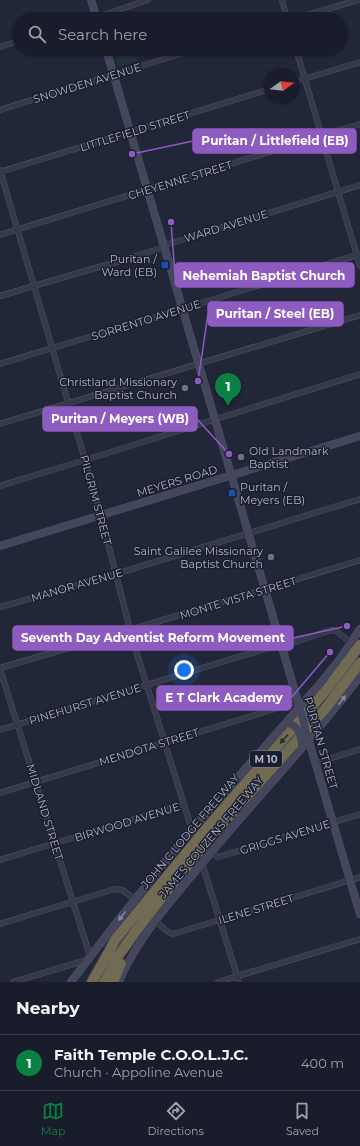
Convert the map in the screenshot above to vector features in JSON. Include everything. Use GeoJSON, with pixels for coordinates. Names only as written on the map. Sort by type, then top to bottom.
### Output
{"type":"FeatureCollection","features":[{"type":"Feature","properties":{"kind":"highway","name":"JOHN C LODGE FREEWAY"},"geometry":{"type":"LineString","coordinates":[[92,982],[115,940],[205,830],[328,688],[355,644]]}},
{"type":"Feature","properties":{"kind":"highway","name":"JOHN C LODGE FREEWAY"},"geometry":{"type":"LineString","coordinates":[[104,982],[118,956],[149,914],[216,831],[325,709],[360,663]]}},
{"type":"Feature","properties":{"kind":"highway"},"geometry":{"type":"LineString","coordinates":[[85,982],[107,947],[115,940]]}},
{"type":"Feature","properties":{"kind":"highway"},"geometry":{"type":"LineString","coordinates":[[113,982],[122,961],[125,947]]}},
{"type":"Feature","properties":{"kind":"street"},"geometry":{"type":"LineString","coordinates":[[91,0],[94,12]]}},
{"type":"Feature","properties":{"kind":"street"},"geometry":{"type":"LineString","coordinates":[[113,12],[148,0]]}},
{"type":"Feature","properties":{"kind":"street"},"geometry":{"type":"LineString","coordinates":[[282,0],[285,12]]}},
{"type":"Feature","properties":{"kind":"street"},"geometry":{"type":"LineString","coordinates":[[318,12],[358,0]]}},
{"type":"Feature","properties":{"kind":"street"},"geometry":{"type":"LineString","coordinates":[[0,47],[12,43]]}},
{"type":"Feature","properties":{"kind":"street","name":"PURITAN STREET"},"geometry":{"type":"LineString","coordinates":[[108,56],[360,914]]}},
{"type":"Feature","properties":{"kind":"street","name":"SNOWDEN AVENUE"},"geometry":{"type":"LineString","coordinates":[[0,110],[173,56]]}},
{"type":"Feature","properties":{"kind":"street"},"geometry":{"type":"LineString","coordinates":[[298,56],[358,254],[360,266]]}},
{"type":"Feature","properties":{"kind":"street"},"geometry":{"type":"LineString","coordinates":[[300,80],[360,62]]}},
{"type":"Feature","properties":{"kind":"street","name":"LITTLEFIELD STREET"},"geometry":{"type":"LineString","coordinates":[[0,171],[264,91]]}},
{"type":"Feature","properties":{"kind":"street","name":"CHEYENNE STREET"},"geometry":{"type":"LineString","coordinates":[[0,235],[360,124]]}},
{"type":"Feature","properties":{"kind":"street","name":"PILGRIM STREET"},"geometry":{"type":"LineString","coordinates":[[0,171],[86,460],[130,630],[192,830]]}},
{"type":"Feature","properties":{"kind":"street","name":"WARD AVENUE"},"geometry":{"type":"LineString","coordinates":[[0,296],[159,249],[163,246],[360,185]]}},
{"type":"Feature","properties":{"kind":"street","name":"SORRENTO AVENUE"},"geometry":{"type":"LineString","coordinates":[[0,364],[358,254]]}},
{"type":"Feature","properties":{"kind":"street"},"geometry":{"type":"LineString","coordinates":[[0,424],[360,315]]}},
{"type":"Feature","properties":{"kind":"street"},"geometry":{"type":"LineString","coordinates":[[0,486],[360,374]]}},
{"type":"Feature","properties":{"kind":"street","name":"MEYERS ROAD"},"geometry":{"type":"LineString","coordinates":[[0,546],[360,436]]}},
{"type":"Feature","properties":{"kind":"street","name":"MANOR AVENUE"},"geometry":{"type":"LineString","coordinates":[[0,607],[116,574],[360,499]]}},
{"type":"Feature","properties":{"kind":"street","name":"MONTE VISTA STREET"},"geometry":{"type":"LineString","coordinates":[[0,668],[265,589],[273,588],[360,560]]}},
{"type":"Feature","properties":{"kind":"street","name":"JAMES COUZENS FREEWAY"},"geometry":{"type":"LineString","coordinates":[[71,982],[135,899],[192,830],[286,725],[299,707],[340,659],[355,644],[360,629]]}},
{"type":"Feature","properties":{"kind":"street","name":"PINEHURST AVENUE"},"geometry":{"type":"LineString","coordinates":[[0,730],[281,644],[286,645],[333,630],[355,644]]}},
{"type":"Feature","properties":{"kind":"street","name":"MIDLAND STREET"},"geometry":{"type":"LineString","coordinates":[[0,668],[89,958]]}},
{"type":"Feature","properties":{"kind":"street","name":"JAMES COUZENS FREEWAY"},"geometry":{"type":"LineString","coordinates":[[118,982],[134,951],[155,921],[360,676]]}},
{"type":"Feature","properties":{"kind":"street"},"geometry":{"type":"LineString","coordinates":[[318,686],[309,698],[308,703],[311,718],[315,723],[321,724]]}},
{"type":"Feature","properties":{"kind":"street","name":"MENDOTA STREET"},"geometry":{"type":"LineString","coordinates":[[0,793],[165,742],[299,707]]}},
{"type":"Feature","properties":{"kind":"street"},"geometry":{"type":"LineString","coordinates":[[286,725],[294,725],[299,732],[301,748]]}},
{"type":"Feature","properties":{"kind":"street"},"geometry":{"type":"LineString","coordinates":[[316,763],[360,749]]}},
{"type":"Feature","properties":{"kind":"street","name":"BIRWOOD AVENUE"},"geometry":{"type":"LineString","coordinates":[[0,860],[184,804]]}},
{"type":"Feature","properties":{"kind":"street","name":"GRIGGS AVENUE"},"geometry":{"type":"LineString","coordinates":[[211,853],[218,857],[360,814]]}},
{"type":"Feature","properties":{"kind":"street"},"geometry":{"type":"LineString","coordinates":[[202,863],[240,982]]}},
{"type":"Feature","properties":{"kind":"street","name":"ILENE STREET"},"geometry":{"type":"LineString","coordinates":[[155,921],[168,932],[173,934],[360,877]]}},
{"type":"Feature","properties":{"kind":"street"},"geometry":{"type":"LineString","coordinates":[[0,924],[115,889],[122,890],[135,899]]}},
{"type":"Feature","properties":{"kind":"street"},"geometry":{"type":"LineString","coordinates":[[218,982],[360,939]]}},
{"type":"Feature","properties":{"kind":"street"},"geometry":{"type":"LineString","coordinates":[[13,982],[89,958]]}},
{"type":"Feature","properties":{"kind":"shaded area"},"geometry":{"type":"Polygon","coordinates":[[[115,56],[136,56],[137,61],[118,67],[115,56]]]}},
{"type":"Feature","properties":{"kind":"place","name":"Puritan / Littlefield (EB)"},"geometry":{"type":"Point","coordinates":[132,154]}},
{"type":"Feature","properties":{"kind":"place","name":"Nehemiah Baptist Church"},"geometry":{"type":"Point","coordinates":[171,222]}},
{"type":"Feature","properties":{"kind":"place","name":"Puritan / Ward (EB)"},"geometry":{"type":"Point","coordinates":[165,265]}},
{"type":"Feature","properties":{"kind":"place","name":"Puritan / Steel (EB)"},"geometry":{"type":"Point","coordinates":[198,381]}},
{"type":"Feature","properties":{"kind":"place","name":"Christland Missionary Baptist Church"},"geometry":{"type":"Point","coordinates":[185,388]}},
{"type":"Feature","properties":{"kind":"place","name":"Faith Temple C.O.O.L.J.C."},"geometry":{"type":"Point","coordinates":[228,406]}},
{"type":"Feature","properties":{"kind":"place","name":"Puritan / Meyers (WB)"},"geometry":{"type":"Point","coordinates":[229,454]}},
{"type":"Feature","properties":{"kind":"place","name":"Old Landmark Baptist"},"geometry":{"type":"Point","coordinates":[241,457]}},
{"type":"Feature","properties":{"kind":"place","name":"Puritan / Meyers (EB)"},"geometry":{"type":"Point","coordinates":[232,493]}},
{"type":"Feature","properties":{"kind":"place","name":"Saint Galilee Missionary Baptist Church"},"geometry":{"type":"Point","coordinates":[271,557]}},
{"type":"Feature","properties":{"kind":"place","name":"Seventh Day Adventist Reform Movement"},"geometry":{"type":"Point","coordinates":[347,626]}},
{"type":"Feature","properties":{"kind":"place","name":"E T Clark Academy"},"geometry":{"type":"Point","coordinates":[330,652]}}]}
